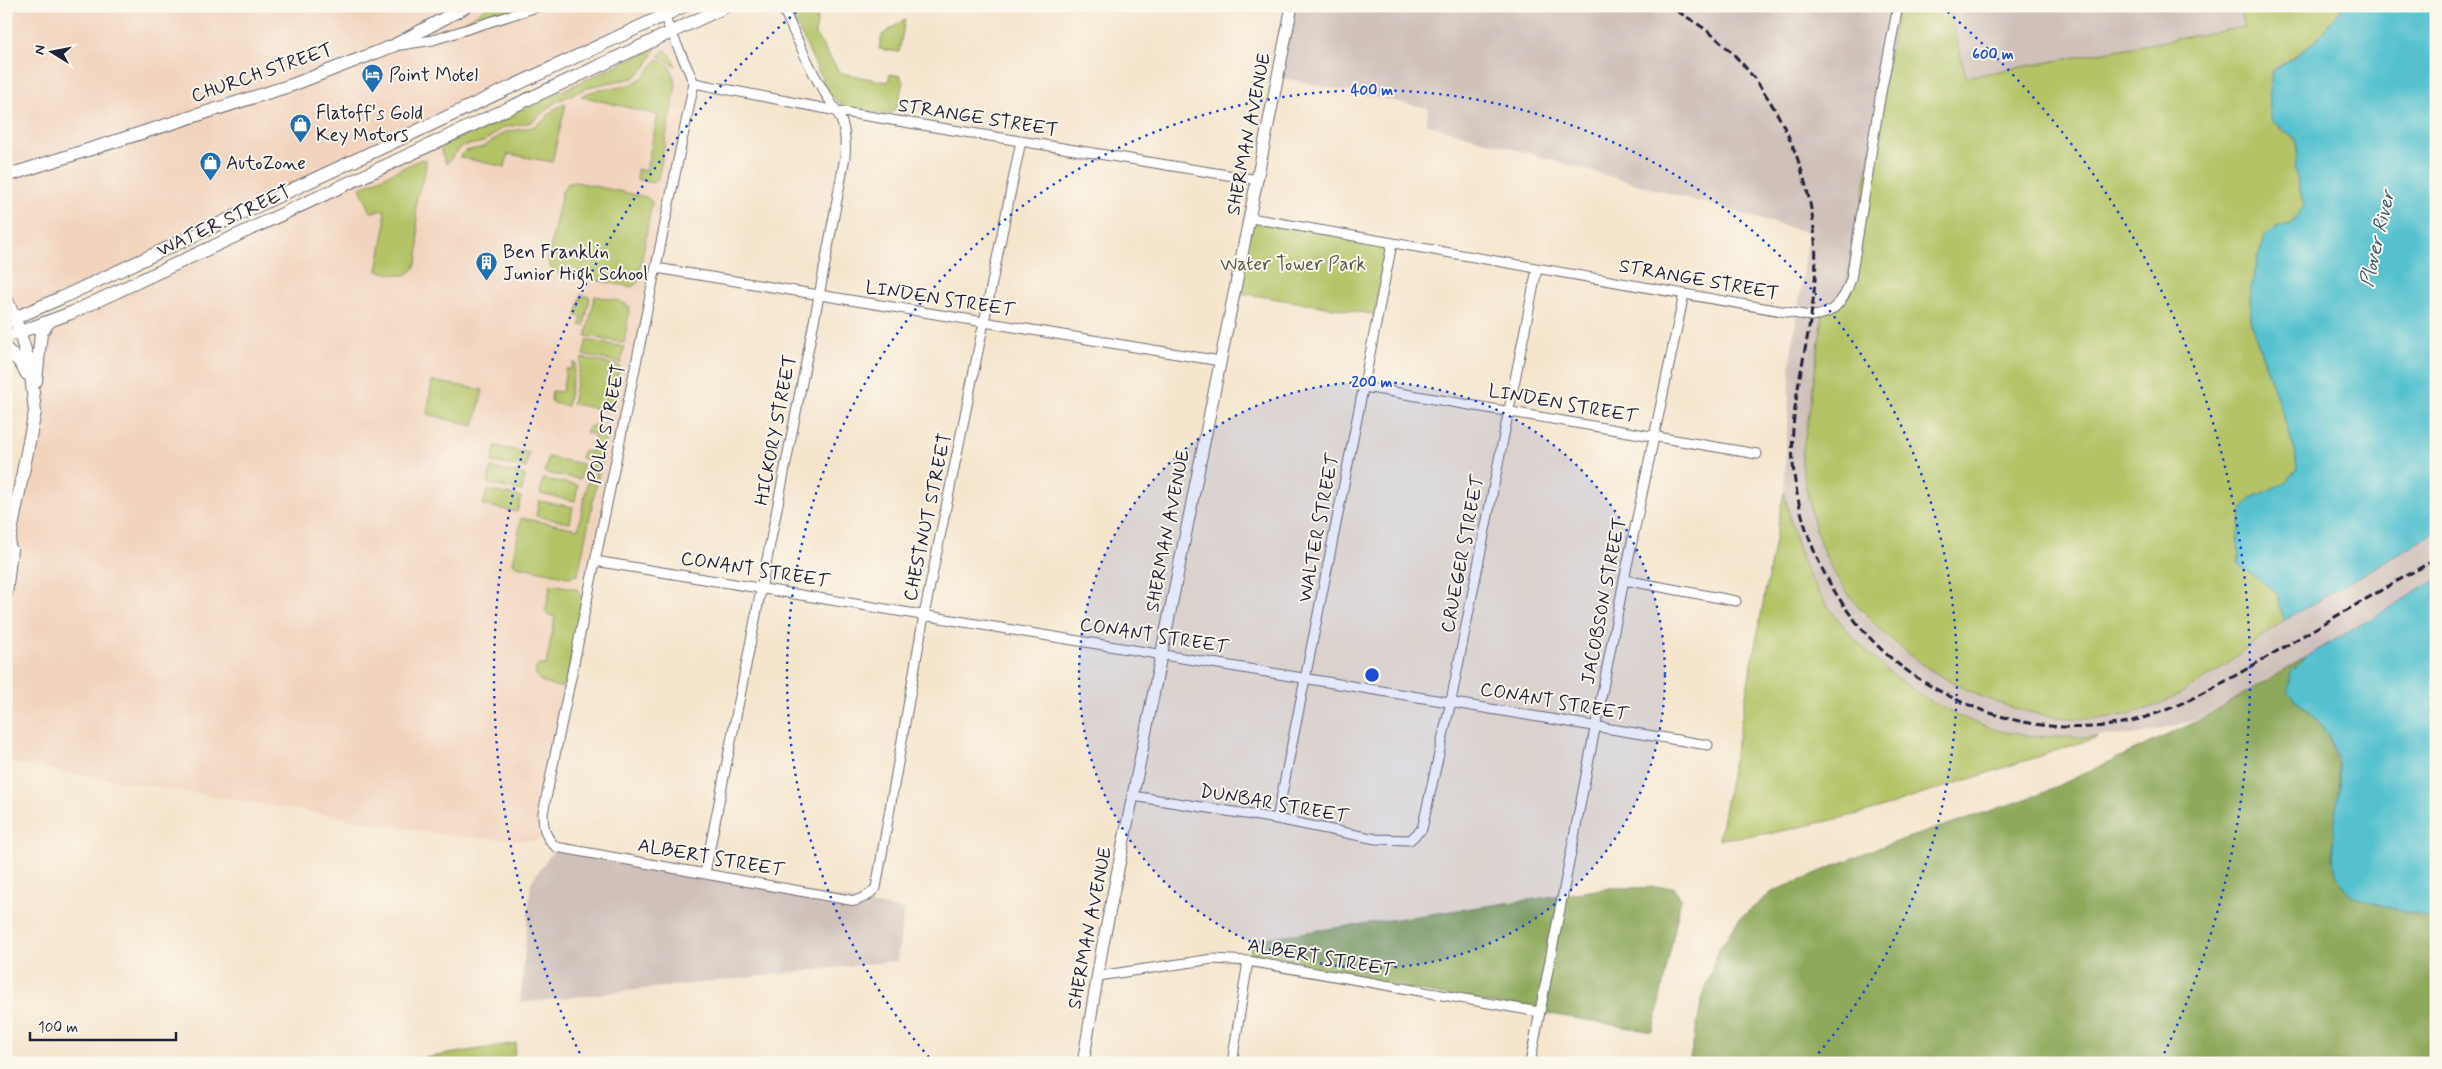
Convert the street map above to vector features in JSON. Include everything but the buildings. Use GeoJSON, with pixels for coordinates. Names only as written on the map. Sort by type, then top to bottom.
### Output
{"type":"FeatureCollection","features":[{"type":"Feature","properties":{"kind":"main road"},"geometry":{"type":"LineString","coordinates":[[394,46],[468,6]]}},
{"type":"Feature","properties":{"kind":"main road","name":"WATER STREET"},"geometry":{"type":"LineString","coordinates":[[11,320],[684,6]]}},
{"type":"Feature","properties":{"kind":"main road","name":"WATER STREET"},"geometry":{"type":"LineString","coordinates":[[20,332],[49,322],[727,6]]}},
{"type":"Feature","properties":{"kind":"main road","name":"CHURCH STREET"},"geometry":{"type":"LineString","coordinates":[[6,176],[292,85],[394,46]]}},
{"type":"Feature","properties":{"kind":"main road"},"geometry":{"type":"LineString","coordinates":[[11,320],[20,332],[34,390]]}},
{"type":"Feature","properties":{"kind":"main road"},"geometry":{"type":"LineString","coordinates":[[6,557],[12,536],[32,433],[35,412],[34,390],[41,333],[49,322]]}},
{"type":"Feature","properties":{"kind":"main road"},"geometry":{"type":"LineString","coordinates":[[6,349],[19,360],[34,390]]}},
{"type":"Feature","properties":{"kind":"main road"},"geometry":{"type":"LineString","coordinates":[[6,594],[12,536]]}},
{"type":"Feature","properties":{"kind":"street","name":"HICKORY STREET"},"geometry":{"type":"LineString","coordinates":[[705,873],[820,296],[845,157],[846,136],[837,110],[816,78],[782,6]]}},
{"type":"Feature","properties":{"kind":"street","name":"SHERMAN AVENUE"},"geometry":{"type":"LineString","coordinates":[[1084,1063],[1098,976],[1133,796],[1220,361],[1251,218],[1292,6]]}},
{"type":"Feature","properties":{"kind":"street","name":"STRANGE STREET"},"geometry":{"type":"LineString","coordinates":[[1251,218],[1810,316],[1823,314],[1840,303],[1849,287],[1882,89],[1898,6]]}},
{"type":"Feature","properties":{"kind":"street","name":"CHURCH STREET"},"geometry":{"type":"LineString","coordinates":[[394,46],[433,40],[533,7]]}},
{"type":"Feature","properties":{"kind":"street"},"geometry":{"type":"LineString","coordinates":[[664,16],[694,83]]}},
{"type":"Feature","properties":{"kind":"street","name":"STRANGE STREET"},"geometry":{"type":"LineString","coordinates":[[694,83],[1021,142],[1258,180]]}},
{"type":"Feature","properties":{"kind":"street","name":"POLK STREET"},"geometry":{"type":"LineString","coordinates":[[550,842],[543,829],[543,814],[694,83]]}},
{"type":"Feature","properties":{"kind":"street","name":"CHESTNUT STREET"},"geometry":{"type":"LineString","coordinates":[[867,896],[876,888],[924,615],[1021,142]]}},
{"type":"Feature","properties":{"kind":"street","name":"WALTER STREET"},"geometry":{"type":"LineString","coordinates":[[1277,819],[1392,244]]}},
{"type":"Feature","properties":{"kind":"street","name":"LINDEN STREET"},"geometry":{"type":"LineString","coordinates":[[656,268],[985,324],[1220,361]]}},
{"type":"Feature","properties":{"kind":"street","name":"CRUEGER STREET"},"geometry":{"type":"LineString","coordinates":[[1410,840],[1422,829],[1427,815],[1537,269]]}},
{"type":"Feature","properties":{"kind":"street","name":"JACOBSON STREET"},"geometry":{"type":"LineString","coordinates":[[1530,1063],[1624,580],[1684,294]]}},
{"type":"Feature","properties":{"kind":"street"},"geometry":{"type":"LineString","coordinates":[[6,297],[11,320]]}},
{"type":"Feature","properties":{"kind":"street","name":"WATER STREET"},"geometry":{"type":"LineString","coordinates":[[6,336],[20,332]]}},
{"type":"Feature","properties":{"kind":"street","name":"LINDEN STREET"},"geometry":{"type":"LineString","coordinates":[[1364,387],[1757,454]]}},
{"type":"Feature","properties":{"kind":"street","name":"CONANT STREET"},"geometry":{"type":"LineString","coordinates":[[595,561],[1162,653],[1708,745]]}},
{"type":"Feature","properties":{"kind":"street"},"geometry":{"type":"LineString","coordinates":[[1624,580],[1736,601]]}},
{"type":"Feature","properties":{"kind":"street","name":"DUNBAR STREET"},"geometry":{"type":"LineString","coordinates":[[1133,796],[1277,819],[1376,839],[1410,840]]}},
{"type":"Feature","properties":{"kind":"street","name":"ALBERT STREET"},"geometry":{"type":"LineString","coordinates":[[550,842],[556,847],[855,901],[867,896]]}},
{"type":"Feature","properties":{"kind":"street","name":"ALBERT STREET"},"geometry":{"type":"LineString","coordinates":[[1098,976],[1213,958],[1248,961],[1539,1012]]}},
{"type":"Feature","properties":{"kind":"street"},"geometry":{"type":"LineString","coordinates":[[1232,1063],[1248,961]]}},
{"type":"Feature","properties":{"kind":"shaded area"},"geometry":{"type":"Polygon","coordinates":[[[6,6],[684,6],[6,322],[6,6]]]}},
{"type":"Feature","properties":{"kind":"shaded area"},"geometry":{"type":"Polygon","coordinates":[[[1292,6],[1898,6],[1832,570],[1862,614],[1893,644],[1973,694],[2049,715],[2090,719],[2120,716],[2160,704],[2198,685],[2283,621],[2436,532],[2436,580],[2202,719],[2134,735],[2042,737],[2009,732],[1972,721],[1942,706],[1909,686],[1883,666],[1853,638],[1833,615],[1811,578],[1796,544],[1784,491],[1791,355],[1809,233],[1426,124],[1428,108],[1278,77],[1292,6]]]}},
{"type":"Feature","properties":{"kind":"shaded area"},"geometry":{"type":"Polygon","coordinates":[[[1949,6],[2240,6],[2243,27],[1965,77],[1949,6]]]}},
{"type":"Feature","properties":{"kind":"shaded area"},"geometry":{"type":"Polygon","coordinates":[[[672,32],[694,83],[543,813],[547,835],[533,841],[453,836],[6,762],[6,594],[42,331],[672,32]]]}},
{"type":"Feature","properties":{"kind":"shaded area"},"geometry":{"type":"Polygon","coordinates":[[[556,847],[904,910],[897,961],[520,1003],[531,882],[556,847]]]}},
{"type":"Feature","properties":{"kind":"green space"},"geometry":{"type":"Polygon","coordinates":[[[489,6],[517,6],[516,9],[464,26],[464,22],[489,6]]]}},
{"type":"Feature","properties":{"kind":"green space"},"geometry":{"type":"Polygon","coordinates":[[[788,6],[820,6],[815,34],[840,73],[888,82],[890,74],[901,76],[903,82],[897,109],[887,115],[844,107],[828,92],[788,6]]]}},
{"type":"Feature","properties":{"kind":"green space"},"geometry":{"type":"Polygon","coordinates":[[[1898,6],[1949,6],[1966,77],[2243,27],[2240,6],[2343,6],[2314,43],[2272,71],[2280,129],[2296,139],[2298,158],[2294,168],[2304,206],[2291,224],[2277,227],[2264,236],[2250,292],[2251,323],[2295,450],[2297,470],[2285,483],[2251,498],[2278,593],[2283,621],[2206,678],[2165,702],[2119,716],[2078,719],[2037,714],[1995,702],[1956,684],[1919,662],[1885,635],[1856,604],[1833,571],[1822,547],[1807,491],[1802,464],[1803,448],[1823,314],[1844,297],[1898,6]]]}},
{"type":"Feature","properties":{"kind":"green space"},"geometry":{"type":"Polygon","coordinates":[[[905,19],[899,52],[879,49],[882,35],[905,19]]]}},
{"type":"Feature","properties":{"kind":"green space"},"geometry":{"type":"Polygon","coordinates":[[[657,47],[645,68],[633,78],[592,86],[562,99],[554,103],[532,122],[502,128],[484,142],[462,146],[446,164],[441,151],[444,145],[657,47]]]}},
{"type":"Feature","properties":{"kind":"green space"},"geometry":{"type":"Polygon","coordinates":[[[665,49],[670,54],[676,66],[659,56],[665,49]]]}},
{"type":"Feature","properties":{"kind":"green space"},"geometry":{"type":"Polygon","coordinates":[[[658,59],[670,66],[676,85],[658,179],[652,183],[637,179],[637,169],[646,171],[658,115],[581,96],[595,91],[632,84],[644,76],[658,59]]]}},
{"type":"Feature","properties":{"kind":"green space"},"geometry":{"type":"Polygon","coordinates":[[[566,104],[552,162],[508,154],[505,167],[459,157],[465,151],[484,147],[505,132],[533,127],[544,120],[554,109],[566,104]]]}},
{"type":"Feature","properties":{"kind":"green space"},"geometry":{"type":"Polygon","coordinates":[[[422,159],[426,160],[426,165],[416,202],[419,243],[416,264],[412,271],[404,275],[377,271],[385,227],[385,210],[371,212],[360,188],[422,159]]]}},
{"type":"Feature","properties":{"kind":"green space"},"geometry":{"type":"Polygon","coordinates":[[[576,182],[646,197],[652,202],[638,282],[632,287],[558,273],[550,267],[548,259],[562,192],[568,183],[576,182]]]}},
{"type":"Feature","properties":{"kind":"green space","name":"Water Tower Park"},"geometry":{"type":"Polygon","coordinates":[[[1251,218],[1392,244],[1377,315],[1234,292],[1251,218]]]}},
{"type":"Feature","properties":{"kind":"green space"},"geometry":{"type":"Polygon","coordinates":[[[581,295],[590,297],[584,326],[580,325],[582,317],[576,316],[581,295]]]}},
{"type":"Feature","properties":{"kind":"green space"},"geometry":{"type":"Polygon","coordinates":[[[595,296],[620,301],[630,307],[624,343],[586,336],[595,296]]]}},
{"type":"Feature","properties":{"kind":"green space"},"geometry":{"type":"Polygon","coordinates":[[[587,340],[624,347],[621,363],[583,355],[587,340]]]}},
{"type":"Feature","properties":{"kind":"green space"},"geometry":{"type":"Polygon","coordinates":[[[582,358],[620,366],[613,400],[606,410],[572,404],[582,358]]]}},
{"type":"Feature","properties":{"kind":"green space"},"geometry":{"type":"Polygon","coordinates":[[[573,363],[576,363],[567,406],[553,403],[551,400],[552,391],[562,392],[566,369],[571,369],[573,363]]]}},
{"type":"Feature","properties":{"kind":"green space"},"geometry":{"type":"Polygon","coordinates":[[[432,381],[483,390],[474,426],[427,414],[432,381]]]}},
{"type":"Feature","properties":{"kind":"green space"},"geometry":{"type":"Polygon","coordinates":[[[593,425],[603,428],[606,437],[578,575],[569,577],[516,566],[513,563],[521,518],[578,529],[592,460],[581,458],[583,451],[591,452],[595,435],[586,433],[587,429],[593,425]]]}},
{"type":"Feature","properties":{"kind":"green space"},"geometry":{"type":"Polygon","coordinates":[[[495,446],[529,453],[526,468],[492,462],[495,446]]]}},
{"type":"Feature","properties":{"kind":"green space"},"geometry":{"type":"Polygon","coordinates":[[[548,457],[583,464],[580,479],[545,473],[548,457]]]}},
{"type":"Feature","properties":{"kind":"green space"},"geometry":{"type":"Polygon","coordinates":[[[491,468],[525,475],[522,491],[488,484],[491,468]]]}},
{"type":"Feature","properties":{"kind":"green space"},"geometry":{"type":"Polygon","coordinates":[[[543,479],[578,485],[575,501],[540,494],[543,479]]]}},
{"type":"Feature","properties":{"kind":"green space"},"geometry":{"type":"Polygon","coordinates":[[[487,490],[521,497],[517,512],[483,505],[487,490]]]}},
{"type":"Feature","properties":{"kind":"green space"},"geometry":{"type":"Polygon","coordinates":[[[1784,492],[1798,547],[1811,579],[1827,605],[1847,630],[1895,676],[1923,696],[1951,712],[1981,725],[2022,735],[2098,737],[1868,812],[1773,833],[1719,839],[1784,492]]]}},
{"type":"Feature","properties":{"kind":"green space"},"geometry":{"type":"Polygon","coordinates":[[[539,501],[573,507],[570,523],[536,516],[539,501]]]}},
{"type":"Feature","properties":{"kind":"green space"},"geometry":{"type":"Polygon","coordinates":[[[551,584],[577,589],[582,599],[566,684],[562,687],[546,684],[536,675],[538,665],[546,665],[555,617],[545,612],[551,584]]]}},
{"type":"Feature","properties":{"kind":"green space"},"geometry":{"type":"Polygon","coordinates":[[[2306,657],[2291,672],[2295,700],[2314,716],[2327,733],[2338,771],[2339,792],[2332,858],[2409,911],[2436,919],[2436,1063],[1689,1063],[1703,996],[1719,949],[1739,919],[1772,892],[1874,849],[2038,795],[2202,719],[2306,657]]]}},
{"type":"Feature","properties":{"kind":"green space"},"geometry":{"type":"Polygon","coordinates":[[[1674,887],[1681,899],[1653,1032],[1248,961],[1252,940],[1610,888],[1674,887]]]}},
{"type":"Feature","properties":{"kind":"green space"},"geometry":{"type":"Polygon","coordinates":[[[516,1043],[513,1063],[394,1063],[516,1043]]]}},
{"type":"Feature","properties":{"kind":"water","name":"Plover River"},"geometry":{"type":"Polygon","coordinates":[[[2343,6],[2436,6],[2436,532],[2283,621],[2278,593],[2239,565],[2238,533],[2243,509],[2251,498],[2285,483],[2297,470],[2295,450],[2251,323],[2250,292],[2264,236],[2277,227],[2291,224],[2304,206],[2294,168],[2298,158],[2296,139],[2271,120],[2270,84],[2272,72],[2314,43],[2343,6]]]}},
{"type":"Feature","properties":{"kind":"water"},"geometry":{"type":"Polygon","coordinates":[[[2436,580],[2436,919],[2357,898],[2340,881],[2334,865],[2333,846],[2339,786],[2339,767],[2335,749],[2320,722],[2288,691],[2291,672],[2306,657],[2436,580]]]}},
{"type":"Feature","properties":{"kind":"railway"},"geometry":{"type":"LineString","coordinates":[[1666,6],[1701,26],[1732,53],[1759,85],[1781,120],[1797,159],[1809,199],[1815,240],[1813,304],[1793,425],[1792,449],[1799,501],[1806,528],[1816,554],[1842,603],[1877,645],[1898,664],[1926,683],[1955,699],[1987,712],[2019,721],[2053,726],[2086,727],[2120,724],[2169,709],[2203,693],[2436,559]]}},
{"type":"Feature","properties":{"kind":"place","name":"Point Motel"},"geometry":{"type":"Point","coordinates":[373,94]}},
{"type":"Feature","properties":{"kind":"place","name":"Flatoff's Gold Key Motors"},"geometry":{"type":"Point","coordinates":[300,143]}},
{"type":"Feature","properties":{"kind":"place","name":"AutoZone"},"geometry":{"type":"Point","coordinates":[210,182]}},
{"type":"Feature","properties":{"kind":"place","name":"Ben Franklin Junior High School"},"geometry":{"type":"Point","coordinates":[487,282]}}]}
